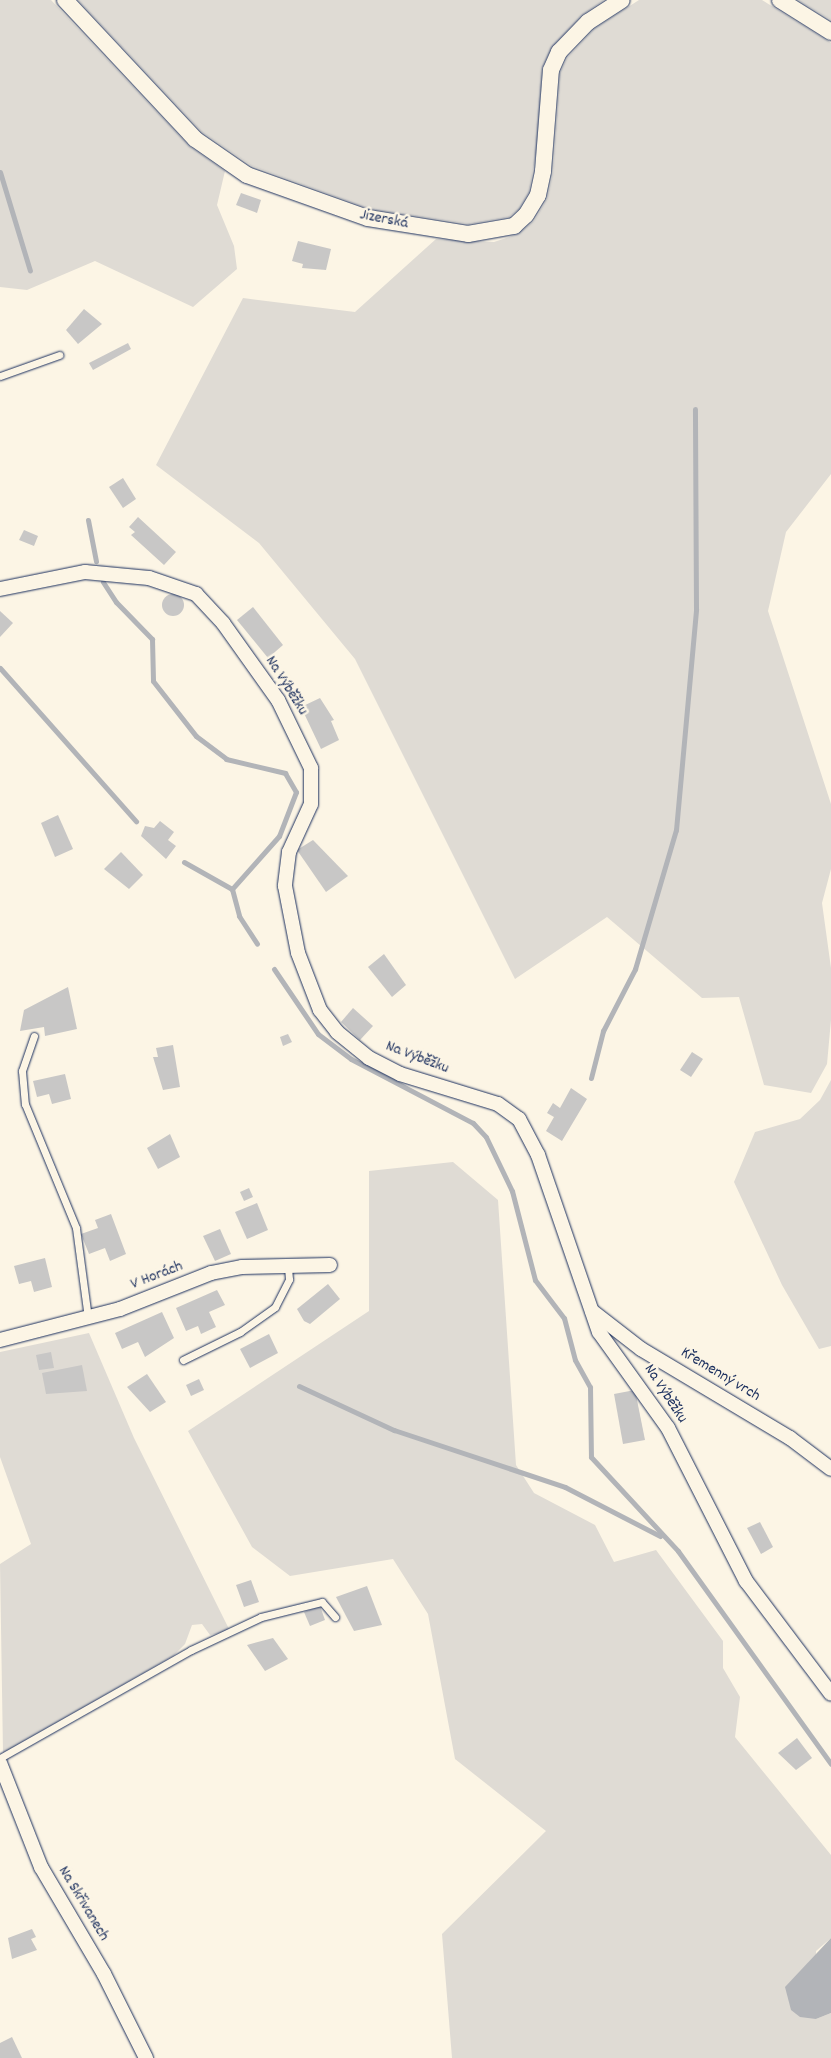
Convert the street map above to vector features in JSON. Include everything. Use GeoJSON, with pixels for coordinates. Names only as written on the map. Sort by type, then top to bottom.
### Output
{"type":"FeatureCollection","features":[{"type":"Feature","properties":{"kind":"street","name":"Jizerská"},"geometry":{"type":"LineString","coordinates":[[65,0],[195,139],[247,175],[368,218],[468,234],[514,226],[526,215],[538,195],[543,172],[551,70],[560,52],[588,22],[622,0]]}},
{"type":"Feature","properties":{"kind":"street"},"geometry":{"type":"LineString","coordinates":[[780,0],[831,32]]}},
{"type":"Feature","properties":{"kind":"street","name":"Na Výběžku"},"geometry":{"type":"LineString","coordinates":[[0,590],[85,572],[149,578],[196,594],[223,623],[278,700],[311,768],[311,804],[289,852],[285,886],[298,953],[320,1010],[337,1032],[369,1058],[400,1074],[498,1104],[519,1119],[538,1155],[599,1332],[668,1428],[746,1580],[831,1694]]}},
{"type":"Feature","properties":{"kind":"street","name":"V Horách"},"geometry":{"type":"LineString","coordinates":[[0,1340],[88,1318],[211,1273],[242,1267],[288,1268],[330,1265]]}},
{"type":"Feature","properties":{"kind":"street","name":"Křemenný vrch"},"geometry":{"type":"LineString","coordinates":[[592,1311],[641,1349],[790,1438],[831,1469]]}},
{"type":"Feature","properties":{"kind":"street","name":"Na Skřivanech"},"geometry":{"type":"LineString","coordinates":[[0,1763],[41,1867],[104,1974],[146,2058]]}},
{"type":"Feature","properties":{"kind":"lane"},"geometry":{"type":"LineString","coordinates":[[0,376],[59,355]]}},
{"type":"Feature","properties":{"kind":"lane"},"geometry":{"type":"LineString","coordinates":[[34,1036],[22,1072],[25,1104],[76,1228],[88,1318]]}},
{"type":"Feature","properties":{"kind":"lane"},"geometry":{"type":"LineString","coordinates":[[183,1360],[240,1332],[275,1308],[289,1279],[288,1268]]}},
{"type":"Feature","properties":{"kind":"lane"},"geometry":{"type":"LineString","coordinates":[[0,1758],[192,1650],[261,1617],[322,1602],[335,1617]]}},
{"type":"Feature","properties":{"kind":"shaded area"},"geometry":{"type":"Polygon","coordinates":[[[0,0],[51,0],[189,146],[225,171],[217,205],[234,246],[237,269],[193,307],[95,261],[27,290],[0,287],[0,0]]]}},
{"type":"Feature","properties":{"kind":"shaded area"},"geometry":{"type":"Polygon","coordinates":[[[78,0],[604,0],[582,15],[552,47],[542,68],[538,142],[529,192],[519,209],[509,217],[469,224],[370,209],[252,166],[202,132],[78,0]]]}},
{"type":"Feature","properties":{"kind":"shaded area"},"geometry":{"type":"Polygon","coordinates":[[[639,0],[762,0],[831,43],[831,474],[786,532],[768,611],[831,804],[831,869],[822,903],[831,968],[831,1020],[827,1064],[811,1093],[764,1085],[739,997],[702,998],[607,917],[515,979],[355,659],[259,543],[156,465],[243,298],[355,312],[436,239],[494,242],[518,234],[534,221],[547,199],[553,173],[560,73],[567,58],[594,29],[639,0]]]}},
{"type":"Feature","properties":{"kind":"shaded area"},"geometry":{"type":"Polygon","coordinates":[[[798,0],[831,0],[831,20],[798,0]]]}},
{"type":"Feature","properties":{"kind":"shaded area"},"geometry":{"type":"Polygon","coordinates":[[[831,1080],[831,1346],[819,1349],[782,1285],[734,1182],[755,1132],[800,1119],[820,1100],[831,1080]]]}},
{"type":"Feature","properties":{"kind":"shaded area"},"geometry":{"type":"Polygon","coordinates":[[[453,1162],[498,1200],[516,1465],[534,1493],[595,1525],[614,1562],[656,1550],[723,1641],[723,1668],[740,1697],[735,1737],[831,1855],[831,1938],[816,1951],[816,2019],[831,2013],[831,2058],[452,2058],[442,1934],[546,1831],[455,1759],[428,1614],[393,1559],[290,1576],[252,1547],[188,1431],[369,1311],[369,1171],[453,1162]]]}},
{"type":"Feature","properties":{"kind":"shaded area"},"geometry":{"type":"Polygon","coordinates":[[[89,1333],[134,1438],[230,1631],[210,1635],[202,1624],[192,1625],[185,1644],[173,1656],[3,1753],[0,1564],[31,1544],[0,1457],[0,1352],[89,1333]]]}},
{"type":"Feature","properties":{"kind":"shaded area"},"geometry":{"type":"Polygon","coordinates":[[[831,1938],[831,2013],[816,2019],[800,2017],[791,2010],[785,1987],[831,1938]]]}},
{"type":"Feature","properties":{"kind":"building"},"geometry":{"type":"Polygon","coordinates":[[[241,193],[261,200],[257,213],[236,205],[241,193]]]}},
{"type":"Feature","properties":{"kind":"building"},"geometry":{"type":"Polygon","coordinates":[[[298,241],[331,249],[326,270],[302,268],[303,264],[292,261],[298,241]]]}},
{"type":"Feature","properties":{"kind":"building"},"geometry":{"type":"Polygon","coordinates":[[[84,309],[102,324],[78,344],[66,330],[84,309]]]}},
{"type":"Feature","properties":{"kind":"building"},"geometry":{"type":"Polygon","coordinates":[[[128,343],[131,349],[93,370],[89,363],[128,343]]]}},
{"type":"Feature","properties":{"kind":"building"},"geometry":{"type":"Polygon","coordinates":[[[123,478],[136,499],[123,508],[109,487],[123,478]]]}},
{"type":"Feature","properties":{"kind":"building"},"geometry":{"type":"Polygon","coordinates":[[[138,517],[176,552],[164,565],[131,535],[135,532],[129,527],[138,517]]]}},
{"type":"Feature","properties":{"kind":"building"},"geometry":{"type":"Polygon","coordinates":[[[24,530],[38,536],[34,546],[19,540],[24,530]]]}},
{"type":"Feature","properties":{"kind":"building"},"geometry":{"type":"Polygon","coordinates":[[[169,594],[177,594],[184,601],[184,609],[177,616],[169,616],[162,609],[162,601],[169,594]]]}},
{"type":"Feature","properties":{"kind":"building"},"geometry":{"type":"Polygon","coordinates":[[[253,607],[283,645],[268,658],[237,620],[253,607]]]}},
{"type":"Feature","properties":{"kind":"building"},"geometry":{"type":"Polygon","coordinates":[[[0,611],[13,623],[0,637],[0,611]]]}},
{"type":"Feature","properties":{"kind":"building"},"geometry":{"type":"Polygon","coordinates":[[[320,698],[334,720],[331,721],[339,740],[321,749],[301,707],[320,698]]]}},
{"type":"Feature","properties":{"kind":"building"},"geometry":{"type":"Polygon","coordinates":[[[58,815],[73,849],[55,857],[41,823],[58,815]]]}},
{"type":"Feature","properties":{"kind":"building"},"geometry":{"type":"Polygon","coordinates":[[[160,821],[174,832],[168,840],[176,846],[166,859],[141,836],[145,826],[154,828],[160,821]]]}},
{"type":"Feature","properties":{"kind":"building"},"geometry":{"type":"Polygon","coordinates":[[[313,840],[348,876],[326,892],[297,850],[313,840]]]}},
{"type":"Feature","properties":{"kind":"building"},"geometry":{"type":"Polygon","coordinates":[[[121,852],[143,875],[129,889],[104,869],[121,852]]]}},
{"type":"Feature","properties":{"kind":"building"},"geometry":{"type":"Polygon","coordinates":[[[384,954],[406,985],[392,997],[368,967],[384,954]]]}},
{"type":"Feature","properties":{"kind":"building"},"geometry":{"type":"Polygon","coordinates":[[[68,987],[77,1029],[45,1036],[44,1027],[20,1031],[24,1010],[68,987]]]}},
{"type":"Feature","properties":{"kind":"building"},"geometry":{"type":"Polygon","coordinates":[[[353,1008],[373,1026],[360,1040],[341,1022],[353,1008]]]}},
{"type":"Feature","properties":{"kind":"building"},"geometry":{"type":"Polygon","coordinates":[[[288,1034],[292,1042],[283,1046],[280,1037],[288,1034]]]}},
{"type":"Feature","properties":{"kind":"building"},"geometry":{"type":"Polygon","coordinates":[[[173,1045],[180,1087],[163,1090],[153,1057],[158,1057],[156,1048],[173,1045]]]}},
{"type":"Feature","properties":{"kind":"building"},"geometry":{"type":"Polygon","coordinates":[[[692,1052],[703,1059],[691,1077],[680,1070],[692,1052]]]}},
{"type":"Feature","properties":{"kind":"building"},"geometry":{"type":"Polygon","coordinates":[[[65,1074],[71,1099],[52,1104],[49,1094],[37,1097],[33,1081],[65,1074]]]}},
{"type":"Feature","properties":{"kind":"building"},"geometry":{"type":"Polygon","coordinates":[[[571,1088],[587,1099],[562,1141],[546,1131],[554,1117],[547,1113],[553,1103],[560,1108],[571,1088]]]}},
{"type":"Feature","properties":{"kind":"building"},"geometry":{"type":"Polygon","coordinates":[[[170,1134],[180,1157],[158,1169],[147,1148],[170,1134]]]}},
{"type":"Feature","properties":{"kind":"building"},"geometry":{"type":"Polygon","coordinates":[[[249,1188],[253,1197],[244,1201],[240,1192],[249,1188]]]}},
{"type":"Feature","properties":{"kind":"building"},"geometry":{"type":"Polygon","coordinates":[[[257,1203],[268,1230],[247,1239],[235,1212],[257,1203]]]}},
{"type":"Feature","properties":{"kind":"building"},"geometry":{"type":"Polygon","coordinates":[[[111,1214],[126,1254],[110,1261],[105,1248],[89,1254],[81,1234],[98,1228],[95,1220],[111,1214]]]}},
{"type":"Feature","properties":{"kind":"building"},"geometry":{"type":"Polygon","coordinates":[[[220,1229],[231,1254],[215,1261],[203,1236],[220,1229]]]}},
{"type":"Feature","properties":{"kind":"building"},"geometry":{"type":"Polygon","coordinates":[[[45,1258],[52,1287],[34,1292],[31,1281],[19,1284],[14,1266],[45,1258]]]}},
{"type":"Feature","properties":{"kind":"building"},"geometry":{"type":"Polygon","coordinates":[[[328,1284],[340,1299],[310,1324],[304,1321],[297,1309],[328,1284]]]}},
{"type":"Feature","properties":{"kind":"building"},"geometry":{"type":"Polygon","coordinates":[[[217,1290],[225,1305],[209,1312],[216,1327],[201,1334],[198,1326],[186,1331],[176,1308],[217,1290]]]}},
{"type":"Feature","properties":{"kind":"building"},"geometry":{"type":"Polygon","coordinates":[[[162,1312],[174,1338],[145,1357],[138,1342],[122,1349],[115,1333],[162,1312]]]}},
{"type":"Feature","properties":{"kind":"building"},"geometry":{"type":"Polygon","coordinates":[[[269,1334],[278,1353],[250,1368],[240,1349],[269,1334]]]}},
{"type":"Feature","properties":{"kind":"building"},"geometry":{"type":"Polygon","coordinates":[[[51,1352],[54,1368],[39,1370],[36,1355],[51,1352]]]}},
{"type":"Feature","properties":{"kind":"building"},"geometry":{"type":"Polygon","coordinates":[[[82,1365],[87,1391],[46,1394],[42,1373],[82,1365]]]}},
{"type":"Feature","properties":{"kind":"building"},"geometry":{"type":"Polygon","coordinates":[[[147,1374],[166,1402],[150,1412],[127,1387],[147,1374]]]}},
{"type":"Feature","properties":{"kind":"building"},"geometry":{"type":"Polygon","coordinates":[[[199,1379],[204,1390],[191,1396],[186,1385],[199,1379]]]}},
{"type":"Feature","properties":{"kind":"building"},"geometry":{"type":"Polygon","coordinates":[[[635,1390],[645,1440],[623,1444],[614,1394],[635,1390]]]}},
{"type":"Feature","properties":{"kind":"building"},"geometry":{"type":"Polygon","coordinates":[[[760,1522],[773,1547],[761,1554],[747,1528],[760,1522]]]}},
{"type":"Feature","properties":{"kind":"building"},"geometry":{"type":"Polygon","coordinates":[[[251,1580],[259,1602],[244,1607],[236,1585],[251,1580]]]}},
{"type":"Feature","properties":{"kind":"building"},"geometry":{"type":"Polygon","coordinates":[[[367,1586],[382,1625],[354,1631],[336,1597],[367,1586]]]}},
{"type":"Feature","properties":{"kind":"building"},"geometry":{"type":"Polygon","coordinates":[[[320,1606],[325,1620],[310,1626],[304,1612],[320,1606]]]}},
{"type":"Feature","properties":{"kind":"building"},"geometry":{"type":"Polygon","coordinates":[[[273,1638],[288,1659],[265,1671],[247,1645],[273,1638]]]}},
{"type":"Feature","properties":{"kind":"building"},"geometry":{"type":"Polygon","coordinates":[[[797,1738],[812,1758],[796,1770],[778,1753],[797,1738]]]}},
{"type":"Feature","properties":{"kind":"building"},"geometry":{"type":"Polygon","coordinates":[[[32,1929],[36,1937],[31,1939],[37,1950],[12,1959],[8,1938],[32,1929]]]}},
{"type":"Feature","properties":{"kind":"building"},"geometry":{"type":"Polygon","coordinates":[[[12,2037],[22,2058],[0,2058],[0,2043],[12,2037]]]}},
{"type":"Feature","properties":{"kind":"waterway"},"geometry":{"type":"LineString","coordinates":[[0,172],[30,271]]}},
{"type":"Feature","properties":{"kind":"waterway"},"geometry":{"type":"LineString","coordinates":[[591,1078],[603,1031],[635,969],[676,830],[696,609],[695,409]]}},
{"type":"Feature","properties":{"kind":"waterway"},"geometry":{"type":"LineString","coordinates":[[88,520],[96,561]]}},
{"type":"Feature","properties":{"kind":"waterway"},"geometry":{"type":"LineString","coordinates":[[103,582],[116,602],[152,639],[153,681],[196,736],[226,759],[285,773],[296,792],[279,836],[232,889],[239,916],[257,944]]}},
{"type":"Feature","properties":{"kind":"waterway"},"geometry":{"type":"LineString","coordinates":[[0,668],[136,821]]}},
{"type":"Feature","properties":{"kind":"waterway"},"geometry":{"type":"LineString","coordinates":[[184,862],[232,889]]}},
{"type":"Feature","properties":{"kind":"waterway"},"geometry":{"type":"LineString","coordinates":[[274,969],[318,1034],[351,1059],[473,1123],[486,1137],[512,1191],[535,1280],[564,1318],[575,1360],[590,1387],[591,1457],[678,1551],[831,1764]]}},
{"type":"Feature","properties":{"kind":"waterway"},"geometry":{"type":"LineString","coordinates":[[299,1386],[394,1430],[565,1487],[660,1536]]}}]}
